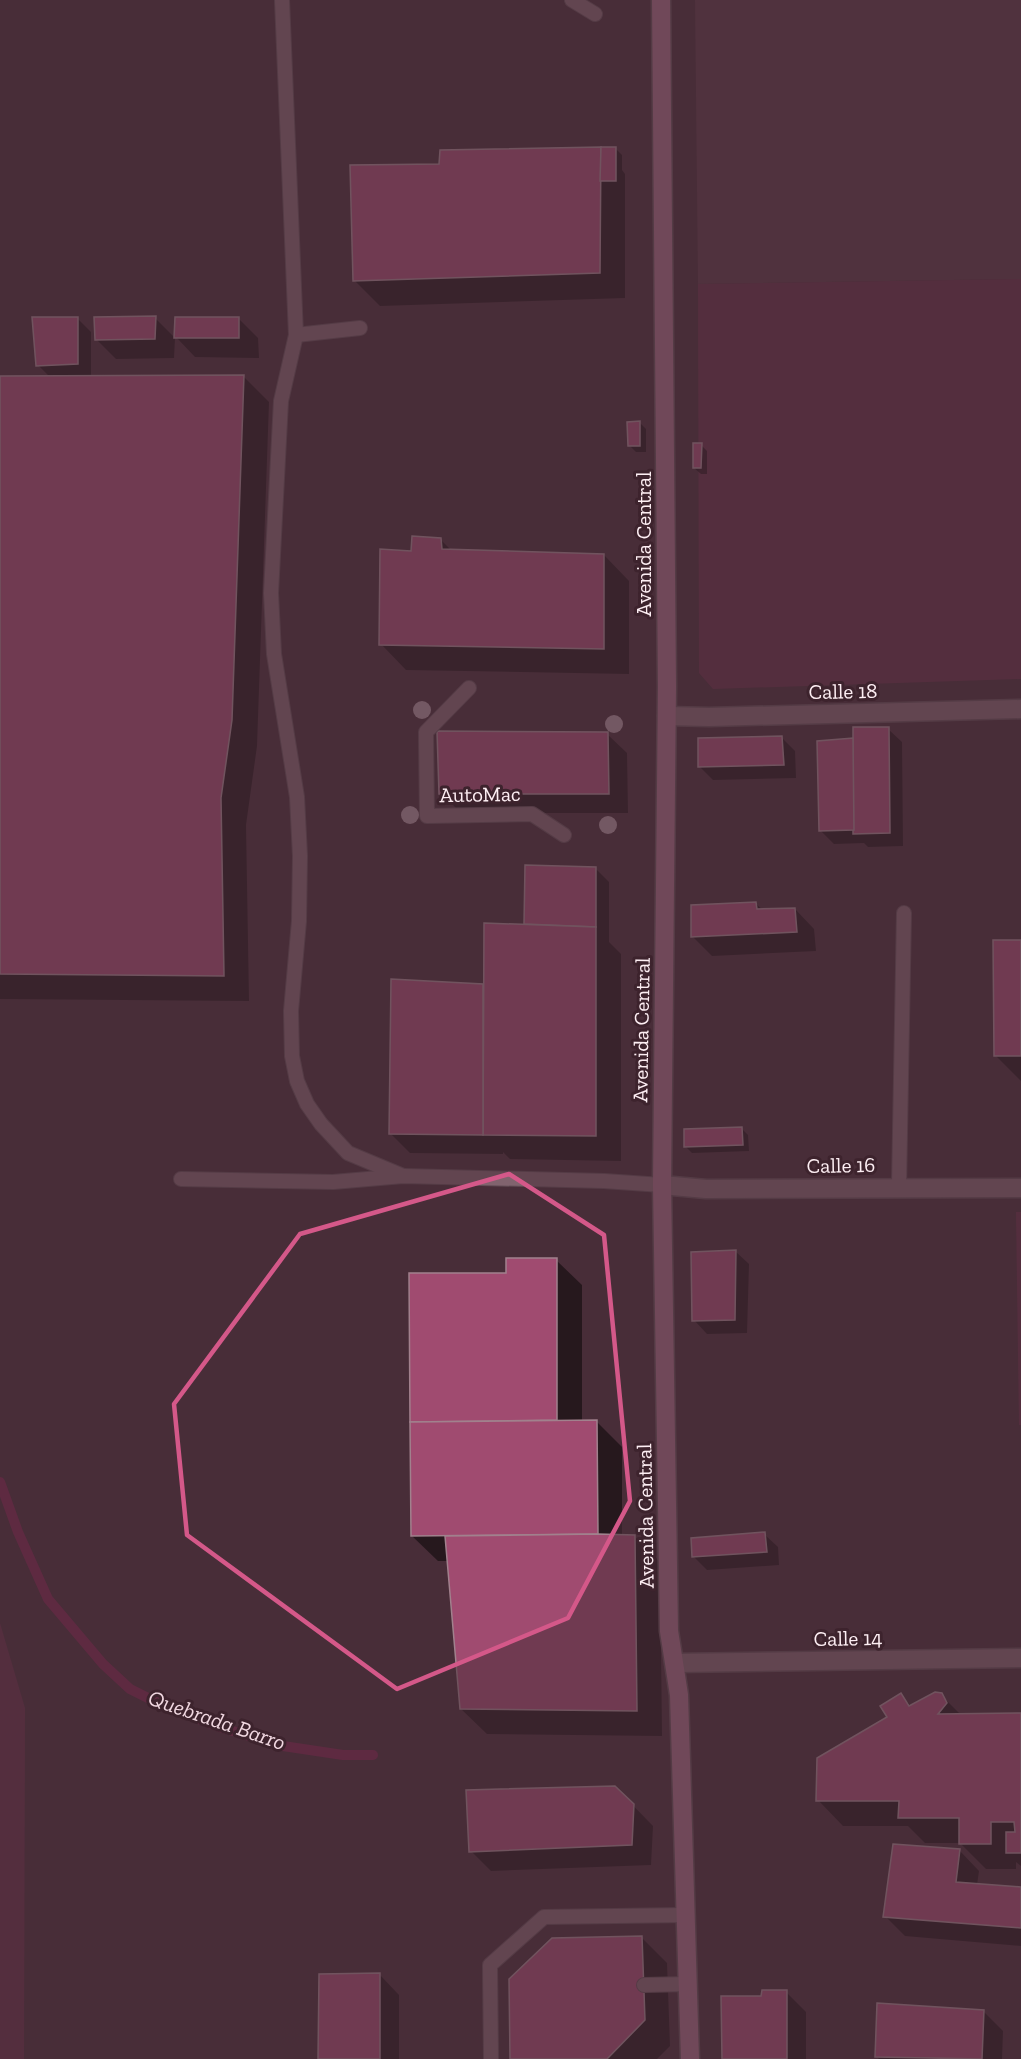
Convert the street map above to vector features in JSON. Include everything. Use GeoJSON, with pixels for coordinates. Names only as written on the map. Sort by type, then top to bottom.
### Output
{"type":"FeatureCollection","features":[{"type":"Feature","properties":{"kind":"street","name":"Avenida Central"},"geometry":{"type":"LineString","coordinates":[[661,0],[667,716],[662,1185],[669,1631],[679,1695],[690,2059]]}},
{"type":"Feature","properties":{"kind":"street","name":"Calle 18"},"geometry":{"type":"LineString","coordinates":[[667,716],[709,717],[1021,709]]}},
{"type":"Feature","properties":{"kind":"street","name":"Calle 16"},"geometry":{"type":"LineString","coordinates":[[662,1185],[706,1189],[1021,1188]]}},
{"type":"Feature","properties":{"kind":"street","name":"Calle 14"},"geometry":{"type":"LineString","coordinates":[[675,1663],[1021,1658]]}},
{"type":"Feature","properties":{"kind":"lane"},"geometry":{"type":"LineString","coordinates":[[282,0],[296,335],[281,401],[272,593],[274,654],[297,797],[300,856],[291,1011],[292,1056],[297,1081],[307,1104],[321,1124],[348,1153],[403,1176]]}},
{"type":"Feature","properties":{"kind":"lane"},"geometry":{"type":"LineString","coordinates":[[572,0],[595,14]]}},
{"type":"Feature","properties":{"kind":"lane"},"geometry":{"type":"LineString","coordinates":[[296,335],[360,328]]}},
{"type":"Feature","properties":{"kind":"lane","name":"AutoMac"},"geometry":{"type":"LineString","coordinates":[[469,688],[426,732],[427,816],[532,814],[564,835]]}},
{"type":"Feature","properties":{"kind":"lane"},"geometry":{"type":"LineString","coordinates":[[899,1187],[904,913]]}},
{"type":"Feature","properties":{"kind":"lane"},"geometry":{"type":"LineString","coordinates":[[181,1179],[333,1182],[403,1176],[604,1181],[662,1185]]}},
{"type":"Feature","properties":{"kind":"lane"},"geometry":{"type":"LineString","coordinates":[[491,2059],[490,1965],[544,1917],[686,1915]]}},
{"type":"Feature","properties":{"kind":"lane"},"geometry":{"type":"LineString","coordinates":[[644,1985],[688,1984]]}},
{"type":"Feature","properties":{"kind":"highlighted area"},"geometry":{"type":"Polygon","coordinates":[[[509,1174],[604,1235],[630,1501],[568,1618],[397,1689],[187,1535],[174,1404],[300,1234],[509,1174]]]}},
{"type":"Feature","properties":{"kind":"shaded area"},"geometry":{"type":"Polygon","coordinates":[[[695,0],[1021,0],[1021,279],[698,284],[695,0]]]}},
{"type":"Feature","properties":{"kind":"shaded area"},"geometry":{"type":"Polygon","coordinates":[[[1021,279],[1021,679],[713,689],[699,673],[698,284],[1021,279]]]}},
{"type":"Feature","properties":{"kind":"shaded area"},"geometry":{"type":"Polygon","coordinates":[[[1016,1212],[1021,1212],[1021,1425],[1019,1425],[1016,1212]]]}},
{"type":"Feature","properties":{"kind":"shaded area"},"geometry":{"type":"Polygon","coordinates":[[[0,1623],[25,1708],[24,2059],[0,2059],[0,1623]]]}},
{"type":"Feature","properties":{"kind":"building"},"geometry":{"type":"Polygon","coordinates":[[[601,147],[600,273],[353,281],[350,165],[439,164],[440,150],[601,147]]]}},
{"type":"Feature","properties":{"kind":"building"},"geometry":{"type":"Polygon","coordinates":[[[601,147],[616,147],[616,181],[600,181],[601,147]]]}},
{"type":"Feature","properties":{"kind":"building"},"geometry":{"type":"Polygon","coordinates":[[[156,316],[155,339],[95,340],[94,317],[156,316]]]}},
{"type":"Feature","properties":{"kind":"building"},"geometry":{"type":"Polygon","coordinates":[[[32,317],[78,317],[78,364],[36,366],[32,317]]]}},
{"type":"Feature","properties":{"kind":"building"},"geometry":{"type":"Polygon","coordinates":[[[175,317],[239,317],[239,338],[174,338],[175,317]]]}},
{"type":"Feature","properties":{"kind":"building"},"geometry":{"type":"Polygon","coordinates":[[[244,375],[232,720],[221,798],[224,976],[0,974],[0,376],[244,375]]]}},
{"type":"Feature","properties":{"kind":"building"},"geometry":{"type":"Polygon","coordinates":[[[640,421],[640,446],[628,446],[627,422],[640,421]]]}},
{"type":"Feature","properties":{"kind":"building"},"geometry":{"type":"Polygon","coordinates":[[[693,443],[702,443],[701,468],[693,468],[693,443]]]}},
{"type":"Feature","properties":{"kind":"building"},"geometry":{"type":"Polygon","coordinates":[[[412,536],[441,538],[442,549],[604,554],[604,649],[379,645],[380,549],[411,551],[412,536]]]}},
{"type":"Feature","properties":{"kind":"building"},"geometry":{"type":"Polygon","coordinates":[[[853,727],[889,727],[890,833],[853,834],[853,727]]]}},
{"type":"Feature","properties":{"kind":"building"},"geometry":{"type":"Polygon","coordinates":[[[437,731],[608,732],[609,794],[439,794],[437,731]]]}},
{"type":"Feature","properties":{"kind":"building"},"geometry":{"type":"Polygon","coordinates":[[[782,736],[784,765],[698,767],[698,738],[782,736]]]}},
{"type":"Feature","properties":{"kind":"building"},"geometry":{"type":"Polygon","coordinates":[[[853,738],[854,830],[819,831],[817,741],[853,738]]]}},
{"type":"Feature","properties":{"kind":"building"},"geometry":{"type":"Polygon","coordinates":[[[525,865],[596,867],[596,927],[524,924],[525,865]]]}},
{"type":"Feature","properties":{"kind":"building"},"geometry":{"type":"Polygon","coordinates":[[[756,902],[757,909],[795,908],[797,932],[691,937],[691,905],[756,902]]]}},
{"type":"Feature","properties":{"kind":"building"},"geometry":{"type":"Polygon","coordinates":[[[484,923],[596,927],[596,1136],[483,1135],[484,923]]]}},
{"type":"Feature","properties":{"kind":"building"},"geometry":{"type":"Polygon","coordinates":[[[993,940],[1021,940],[1021,1056],[994,1056],[993,940]]]}},
{"type":"Feature","properties":{"kind":"building"},"geometry":{"type":"Polygon","coordinates":[[[391,979],[483,984],[483,1135],[389,1134],[391,979]]]}},
{"type":"Feature","properties":{"kind":"building"},"geometry":{"type":"Polygon","coordinates":[[[742,1127],[743,1145],[684,1147],[684,1129],[742,1127]]]}},
{"type":"Feature","properties":{"kind":"building"},"geometry":{"type":"Polygon","coordinates":[[[736,1250],[735,1320],[692,1321],[691,1252],[736,1250]]]}},
{"type":"Feature","properties":{"kind":"building"},"geometry":{"type":"Polygon","coordinates":[[[506,1258],[557,1258],[557,1420],[410,1422],[409,1273],[506,1273],[506,1258]]]}},
{"type":"Feature","properties":{"kind":"building"},"geometry":{"type":"Polygon","coordinates":[[[597,1420],[598,1534],[411,1536],[410,1422],[597,1420]]]}},
{"type":"Feature","properties":{"kind":"building"},"geometry":{"type":"Polygon","coordinates":[[[765,1532],[767,1552],[692,1557],[691,1538],[765,1532]]]}},
{"type":"Feature","properties":{"kind":"building"},"geometry":{"type":"Polygon","coordinates":[[[635,1535],[637,1711],[460,1709],[445,1536],[635,1535]]]}},
{"type":"Feature","properties":{"kind":"building"},"geometry":{"type":"Polygon","coordinates":[[[935,1692],[942,1693],[947,1703],[938,1714],[1021,1713],[1021,1853],[1006,1853],[1006,1832],[1015,1832],[1014,1822],[991,1822],[991,1844],[959,1844],[959,1818],[898,1818],[899,1801],[816,1801],[817,1758],[887,1717],[880,1706],[901,1693],[909,1706],[935,1692]]]}},
{"type":"Feature","properties":{"kind":"building"},"geometry":{"type":"Polygon","coordinates":[[[615,1786],[634,1804],[632,1845],[469,1852],[466,1790],[615,1786]]]}},
{"type":"Feature","properties":{"kind":"building"},"geometry":{"type":"Polygon","coordinates":[[[893,1844],[960,1849],[956,1882],[1021,1887],[1021,1928],[883,1917],[893,1844]]]}},
{"type":"Feature","properties":{"kind":"building"},"geometry":{"type":"Polygon","coordinates":[[[642,1936],[645,2020],[607,2059],[510,2059],[509,1979],[552,1938],[642,1936]]]}},
{"type":"Feature","properties":{"kind":"building"},"geometry":{"type":"Polygon","coordinates":[[[380,1973],[380,2059],[318,2059],[319,1974],[380,1973]]]}},
{"type":"Feature","properties":{"kind":"building"},"geometry":{"type":"Polygon","coordinates":[[[762,1990],[787,1990],[787,2059],[722,2059],[721,1996],[761,1996],[762,1990]]]}},
{"type":"Feature","properties":{"kind":"building"},"geometry":{"type":"Polygon","coordinates":[[[877,2003],[984,2010],[982,2059],[875,2057],[877,2003]]]}},
{"type":"Feature","properties":{"kind":"waterway","name":"Quebrada Barro"},"geometry":{"type":"LineString","coordinates":[[0,1482],[18,1532],[48,1599],[103,1664],[130,1689],[166,1707],[226,1729],[283,1746],[343,1755],[373,1755]]}}]}
